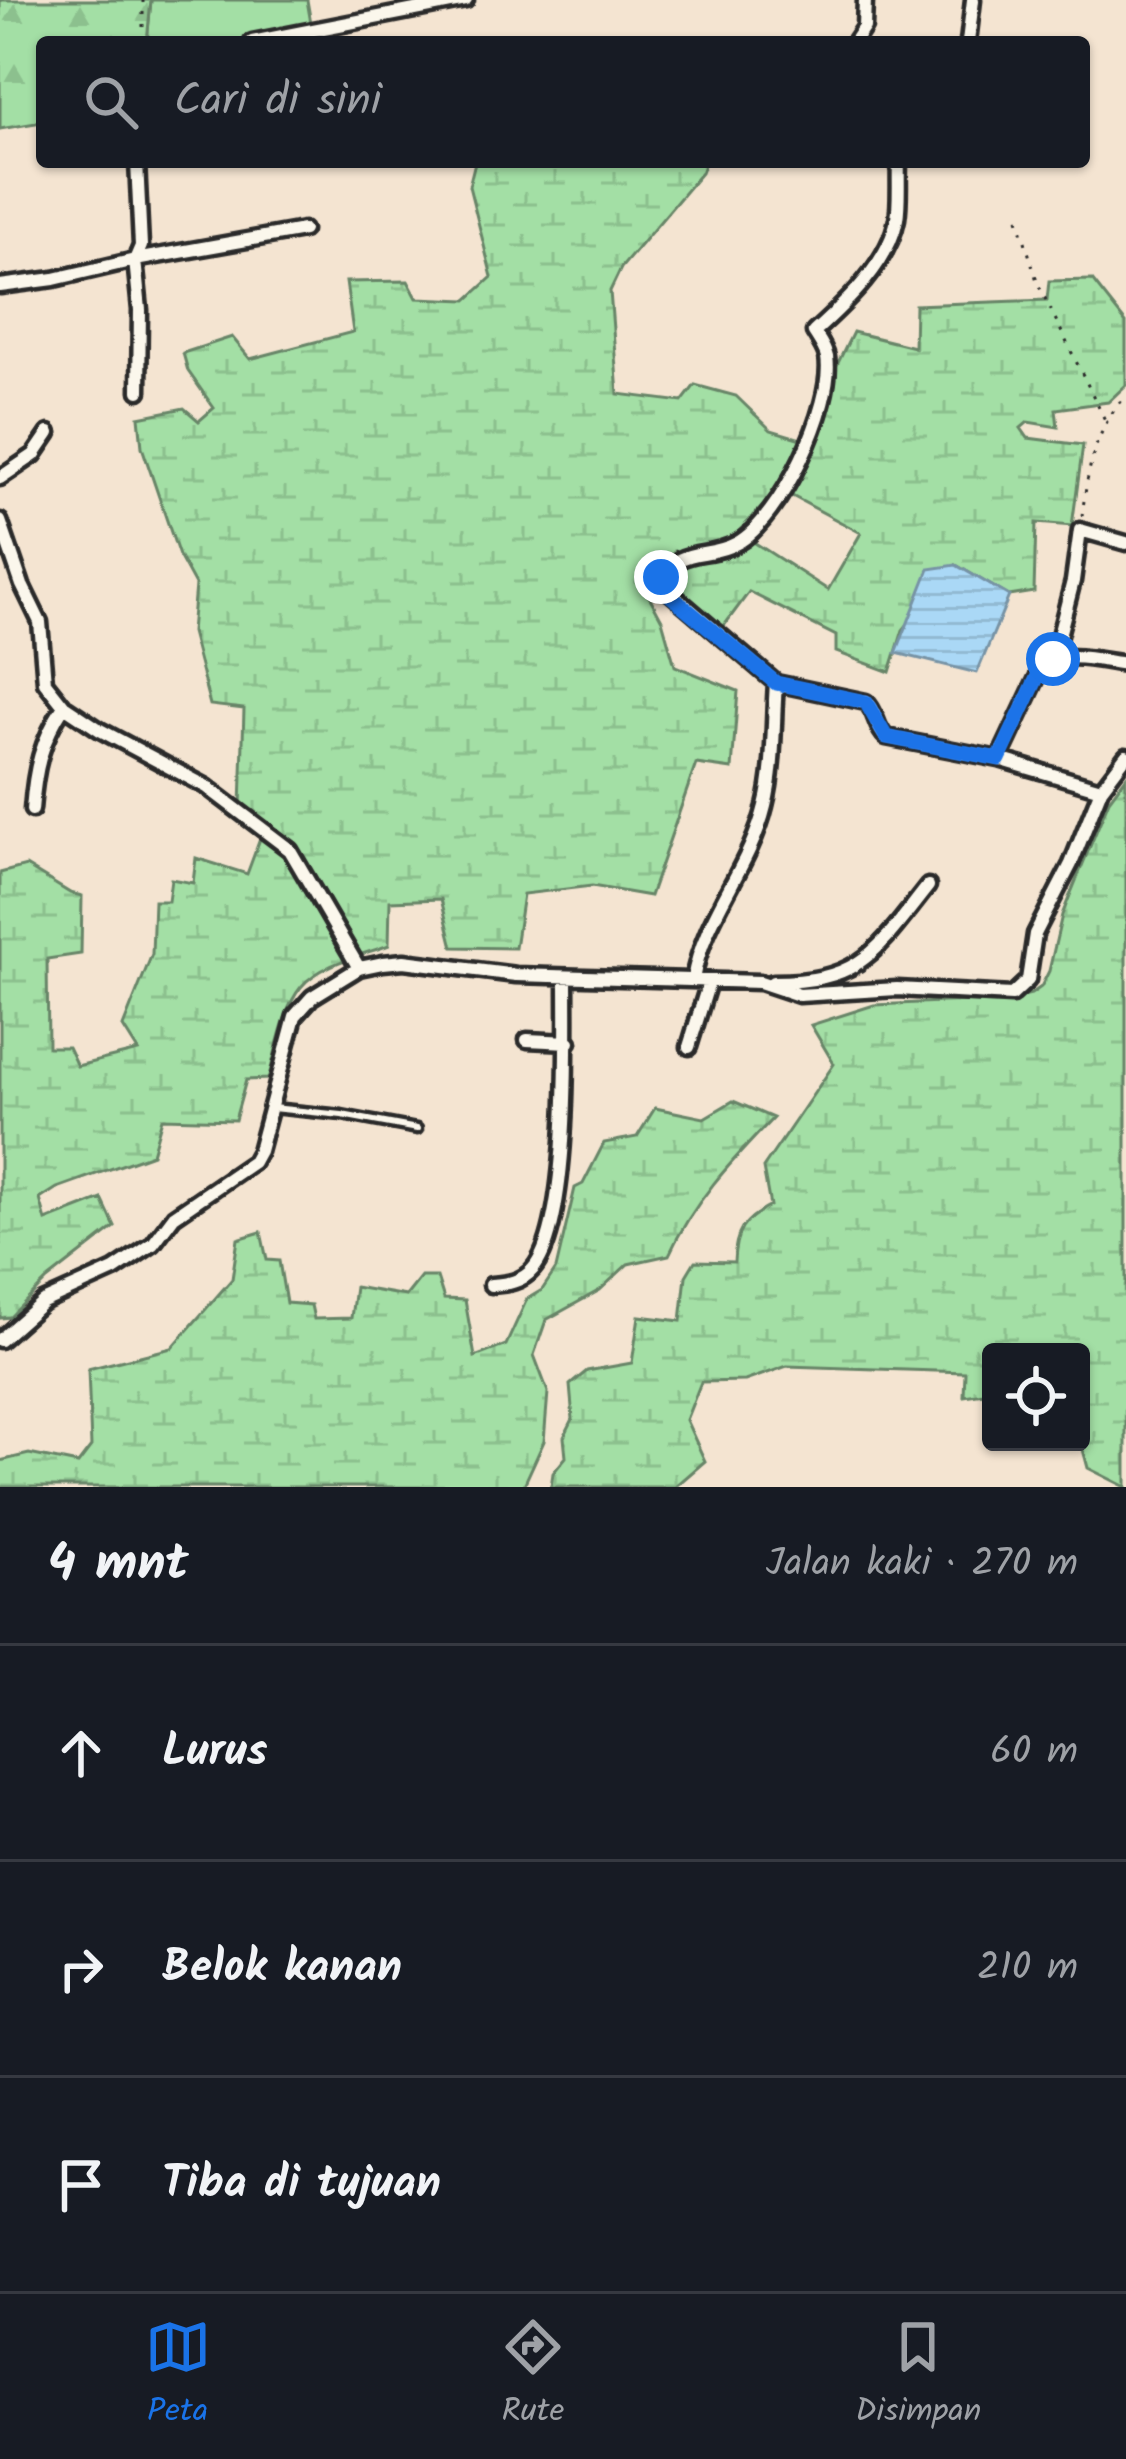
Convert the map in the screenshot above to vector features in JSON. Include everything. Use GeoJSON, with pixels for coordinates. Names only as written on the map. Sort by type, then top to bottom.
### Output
{"type":"FeatureCollection","features":[{"type":"Feature","properties":{"kind":"street"},"geometry":{"type":"LineString","coordinates":[[283,36],[466,0]]}},
{"type":"Feature","properties":{"kind":"street"},"geometry":{"type":"LineString","coordinates":[[858,36],[864,26],[865,0]]}},
{"type":"Feature","properties":{"kind":"street"},"geometry":{"type":"LineString","coordinates":[[969,36],[973,0]]}},
{"type":"Feature","properties":{"kind":"street"},"geometry":{"type":"LineString","coordinates":[[137,168],[139,391]]}},
{"type":"Feature","properties":{"kind":"street"},"geometry":{"type":"LineString","coordinates":[[899,168],[897,220],[889,242],[843,306],[814,332],[827,353],[826,374],[807,448],[782,498],[737,544],[679,557],[658,582],[776,683],[866,702],[886,737],[999,759],[1101,789]]}},
{"type":"Feature","properties":{"kind":"street"},"geometry":{"type":"LineString","coordinates":[[0,286],[303,230]]}},
{"type":"Feature","properties":{"kind":"street"},"geometry":{"type":"LineString","coordinates":[[0,478],[34,455],[49,434]]}},
{"type":"Feature","properties":{"kind":"street"},"geometry":{"type":"LineString","coordinates":[[0,521],[40,622],[45,682],[64,706],[207,787],[290,850],[359,968]]}},
{"type":"Feature","properties":{"kind":"street"},"geometry":{"type":"LineString","coordinates":[[1053,659],[1080,530],[1126,543]]}},
{"type":"Feature","properties":{"kind":"street"},"geometry":{"type":"LineString","coordinates":[[999,759],[1043,665],[1053,659],[1084,658],[1126,664]]}},
{"type":"Feature","properties":{"kind":"street"},"geometry":{"type":"LineString","coordinates":[[693,980],[703,938],[766,806],[776,683]]}},
{"type":"Feature","properties":{"kind":"street"},"geometry":{"type":"LineString","coordinates":[[32,810],[35,766],[44,736],[64,706]]}},
{"type":"Feature","properties":{"kind":"street"},"geometry":{"type":"LineString","coordinates":[[760,982],[800,995],[897,989],[1012,995],[1020,991],[1033,967],[1035,934],[1071,865],[1101,789],[1126,756]]}},
{"type":"Feature","properties":{"kind":"street"},"geometry":{"type":"LineString","coordinates":[[0,1340],[43,1302],[114,1270],[153,1244],[174,1216],[245,1169],[259,1151],[295,1016],[312,997],[359,968],[404,961],[566,978],[810,982],[853,968],[876,952],[928,886]]}},
{"type":"Feature","properties":{"kind":"street"},"geometry":{"type":"LineString","coordinates":[[491,1285],[508,1284],[531,1272],[547,1241],[569,1042],[566,978]]}},
{"type":"Feature","properties":{"kind":"street"},"geometry":{"type":"LineString","coordinates":[[689,1047],[709,982]]}},
{"type":"Feature","properties":{"kind":"street"},"geometry":{"type":"LineString","coordinates":[[526,1040],[569,1042]]}},
{"type":"Feature","properties":{"kind":"lane"},"geometry":{"type":"LineString","coordinates":[[270,1108],[417,1129]]}},
{"type":"Feature","properties":{"kind":"path"},"geometry":{"type":"LineString","coordinates":[[143,0],[143,36]]}},
{"type":"Feature","properties":{"kind":"path"},"geometry":{"type":"LineString","coordinates":[[1018,218],[1038,284],[1105,420]]}},
{"type":"Feature","properties":{"kind":"path"},"geometry":{"type":"LineString","coordinates":[[1080,530],[1089,461],[1105,420],[1126,394]]}},
{"type":"Feature","properties":{"kind":"green space"},"geometry":{"type":"Polygon","coordinates":[[[0,0],[151,0],[148,36],[36,36],[36,123],[0,129],[0,0]]]}},
{"type":"Feature","properties":{"kind":"green space"},"geometry":{"type":"Polygon","coordinates":[[[151,0],[307,0],[313,35],[307,36],[148,36],[151,0]]]}},
{"type":"Feature","properties":{"kind":"green space"},"geometry":{"type":"Polygon","coordinates":[[[474,168],[703,168],[621,268],[610,291],[618,394],[682,402],[695,385],[736,396],[771,430],[801,439],[853,332],[914,347],[915,305],[1047,300],[1049,281],[1092,280],[1126,323],[1126,385],[1108,402],[1056,409],[1058,427],[1028,422],[1021,428],[1028,438],[1083,445],[1072,526],[1036,523],[1034,592],[1009,596],[956,565],[903,630],[890,672],[836,652],[836,636],[749,592],[721,630],[656,582],[643,585],[662,620],[675,666],[738,691],[732,769],[696,764],[650,896],[592,886],[523,894],[515,948],[453,947],[441,899],[390,901],[389,945],[330,966],[301,987],[285,1019],[268,1079],[246,1080],[235,1120],[162,1118],[152,1154],[57,1188],[40,1199],[46,1221],[102,1199],[115,1227],[47,1280],[10,1317],[0,1318],[0,873],[26,866],[82,896],[81,954],[47,959],[48,1047],[68,1047],[77,1066],[138,1051],[123,1027],[152,954],[154,901],[168,901],[171,879],[193,883],[196,858],[247,874],[264,828],[241,807],[244,709],[210,705],[191,632],[195,585],[179,556],[142,447],[139,417],[184,408],[199,421],[214,408],[188,371],[183,353],[232,337],[250,359],[353,332],[346,282],[408,281],[417,298],[467,300],[492,277],[469,186],[474,168]],[[779,489],[738,532],[828,590],[861,533],[779,489]]]}},
{"type":"Feature","properties":{"kind":"green space"},"geometry":{"type":"Polygon","coordinates":[[[1126,777],[1126,1487],[1088,1468],[1083,1451],[1090,1451],[1090,1343],[982,1343],[982,1393],[964,1396],[965,1372],[787,1366],[745,1381],[701,1382],[686,1420],[705,1461],[675,1487],[551,1487],[553,1473],[566,1457],[564,1437],[573,1419],[570,1385],[587,1371],[632,1363],[639,1316],[681,1321],[686,1276],[695,1261],[734,1262],[742,1228],[770,1206],[763,1168],[834,1064],[811,1025],[874,1005],[1009,999],[1041,987],[1062,915],[1109,800],[1126,777]]]}},
{"type":"Feature","properties":{"kind":"green space"},"geometry":{"type":"Polygon","coordinates":[[[733,1101],[773,1118],[702,1199],[669,1255],[628,1264],[600,1290],[546,1320],[534,1355],[548,1392],[544,1441],[523,1487],[0,1487],[0,1461],[29,1454],[78,1464],[91,1447],[88,1369],[172,1348],[232,1279],[238,1239],[261,1232],[267,1260],[279,1261],[286,1303],[311,1305],[314,1319],[351,1318],[355,1287],[406,1296],[421,1277],[437,1277],[444,1299],[465,1300],[475,1357],[506,1345],[527,1299],[542,1290],[556,1269],[575,1188],[583,1184],[604,1143],[637,1137],[655,1108],[704,1118],[733,1101]]]}},
{"type":"Feature","properties":{"kind":"water"},"geometry":{"type":"Polygon","coordinates":[[[956,565],[1009,596],[977,673],[896,653],[929,569],[956,565]]]}},
{"type":"Feature","properties":{"kind":"route"},"geometry":{"type":"LineString","coordinates":[[661,577],[660,587],[776,683],[866,702],[886,737],[999,759],[1043,665],[1053,659]]}}]}
